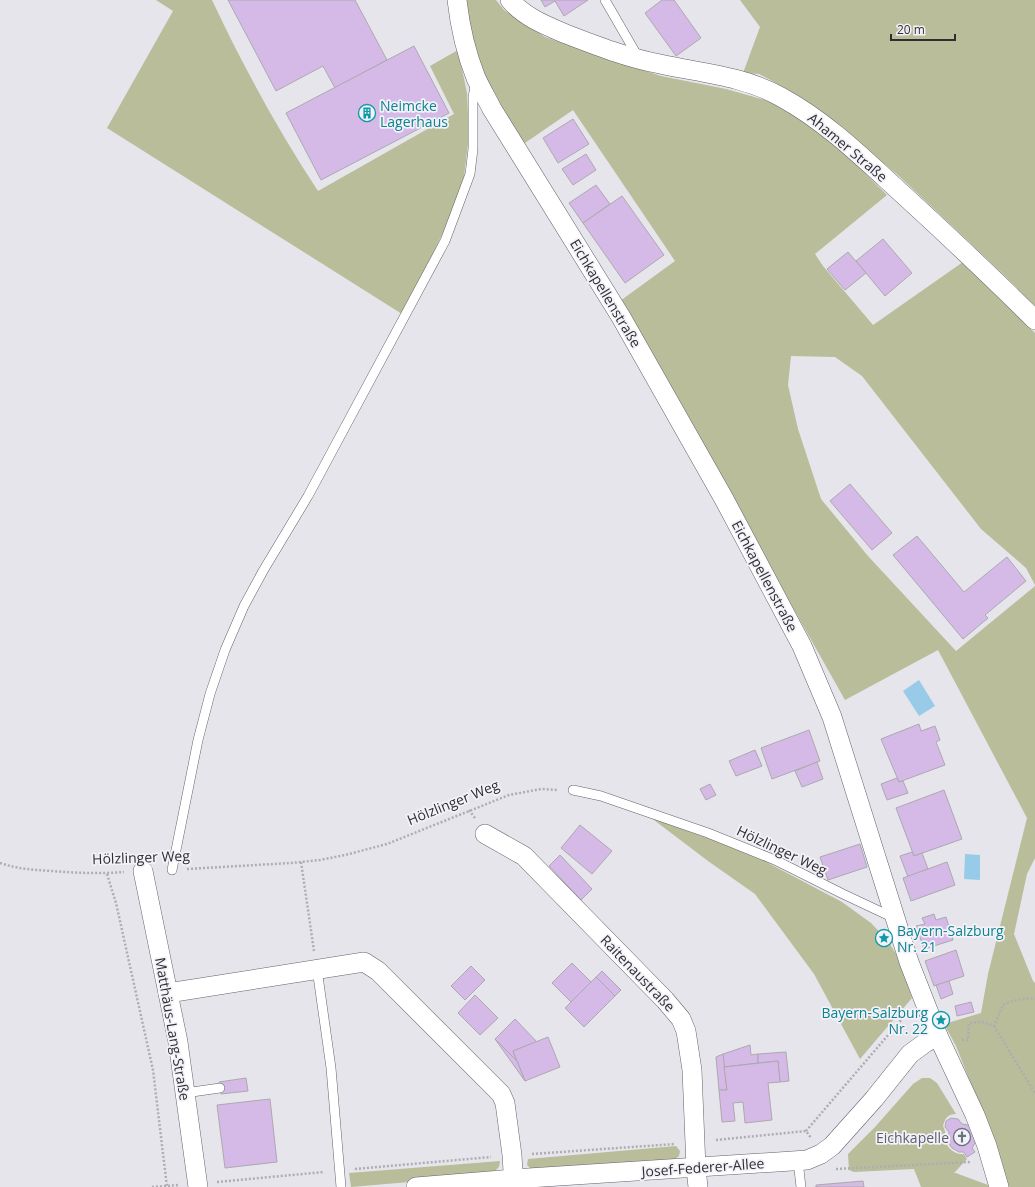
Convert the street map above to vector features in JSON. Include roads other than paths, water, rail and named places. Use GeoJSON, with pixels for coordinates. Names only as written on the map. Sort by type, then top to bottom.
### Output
{"type":"FeatureCollection","features":[{"type":"Feature","properties":{"kind":"street","name":"Eichkapellenstraße"},"geometry":{"type":"LineString","coordinates":[[457,0],[460,27],[477,79],[492,109],[621,317],[724,499],[802,646],[832,717],[909,962],[938,1036],[974,1114],[999,1187]]}},
{"type":"Feature","properties":{"kind":"street","name":"Ahamer Straße"},"geometry":{"type":"LineString","coordinates":[[510,0],[530,17],[550,28],[600,48],[658,64],[726,77],[760,87],[781,97],[804,111],[841,138],[988,272],[1035,320]]}},
{"type":"Feature","properties":{"kind":"street","name":"Raitenaustraße"},"geometry":{"type":"LineString","coordinates":[[485,834],[524,856],[665,1000],[681,1019],[686,1031],[692,1070],[698,1187]]}},
{"type":"Feature","properties":{"kind":"street","name":"Matthäus-Lang-Straße"},"geometry":{"type":"LineString","coordinates":[[143,871],[178,1042],[198,1187]]}},
{"type":"Feature","properties":{"kind":"street"},"geometry":{"type":"LineString","coordinates":[[168,993],[364,962],[378,971],[501,1094],[505,1103],[512,1155],[513,1183]]}},
{"type":"Feature","properties":{"kind":"street","name":"Josef-Federer-Allee"},"geometry":{"type":"LineString","coordinates":[[416,1187],[513,1183],[807,1160],[821,1154],[832,1146],[874,1099],[910,1054],[938,1036]]}},
{"type":"Feature","properties":{"kind":"lane"},"geometry":{"type":"LineString","coordinates":[[605,0],[639,58]]}},
{"type":"Feature","properties":{"kind":"lane"},"geometry":{"type":"LineString","coordinates":[[172,870],[198,740],[210,694],[225,650],[244,606],[308,496],[445,241],[470,174],[473,149],[473,97],[477,79]]}},
{"type":"Feature","properties":{"kind":"lane","name":"Hölzlinger Weg"},"geometry":{"type":"LineString","coordinates":[[573,790],[601,796],[708,833],[776,860],[843,894],[895,918]]}},
{"type":"Feature","properties":{"kind":"lane"},"geometry":{"type":"LineString","coordinates":[[317,969],[331,1068],[341,1187]]}},
{"type":"Feature","properties":{"kind":"lane"},"geometry":{"type":"LineString","coordinates":[[185,1094],[220,1088]]}},
{"type":"Feature","properties":{"kind":"lane"},"geometry":{"type":"LineString","coordinates":[[798,1161],[801,1187]]}},
{"type":"Feature","properties":{"kind":"water"},"geometry":{"type":"Polygon","coordinates":[[[919,680],[935,706],[919,716],[903,691],[919,680]]]}},
{"type":"Feature","properties":{"kind":"water"},"geometry":{"type":"Polygon","coordinates":[[[965,854],[980,855],[980,880],[964,879],[965,854]]]}},
{"type":"Feature","properties":{"kind":"place","name":"Neimcke Lagerhaus"},"geometry":{"type":"Point","coordinates":[367,113]}},
{"type":"Feature","properties":{"kind":"place","name":"Bayern-Salzburg Nr. 21"},"geometry":{"type":"Point","coordinates":[884,938]}},
{"type":"Feature","properties":{"kind":"place","name":"Bayern-Salzburg Nr. 22"},"geometry":{"type":"Point","coordinates":[941,1020]}},
{"type":"Feature","properties":{"kind":"place","name":"Eichkapelle"},"geometry":{"type":"Point","coordinates":[962,1137]}}]}
